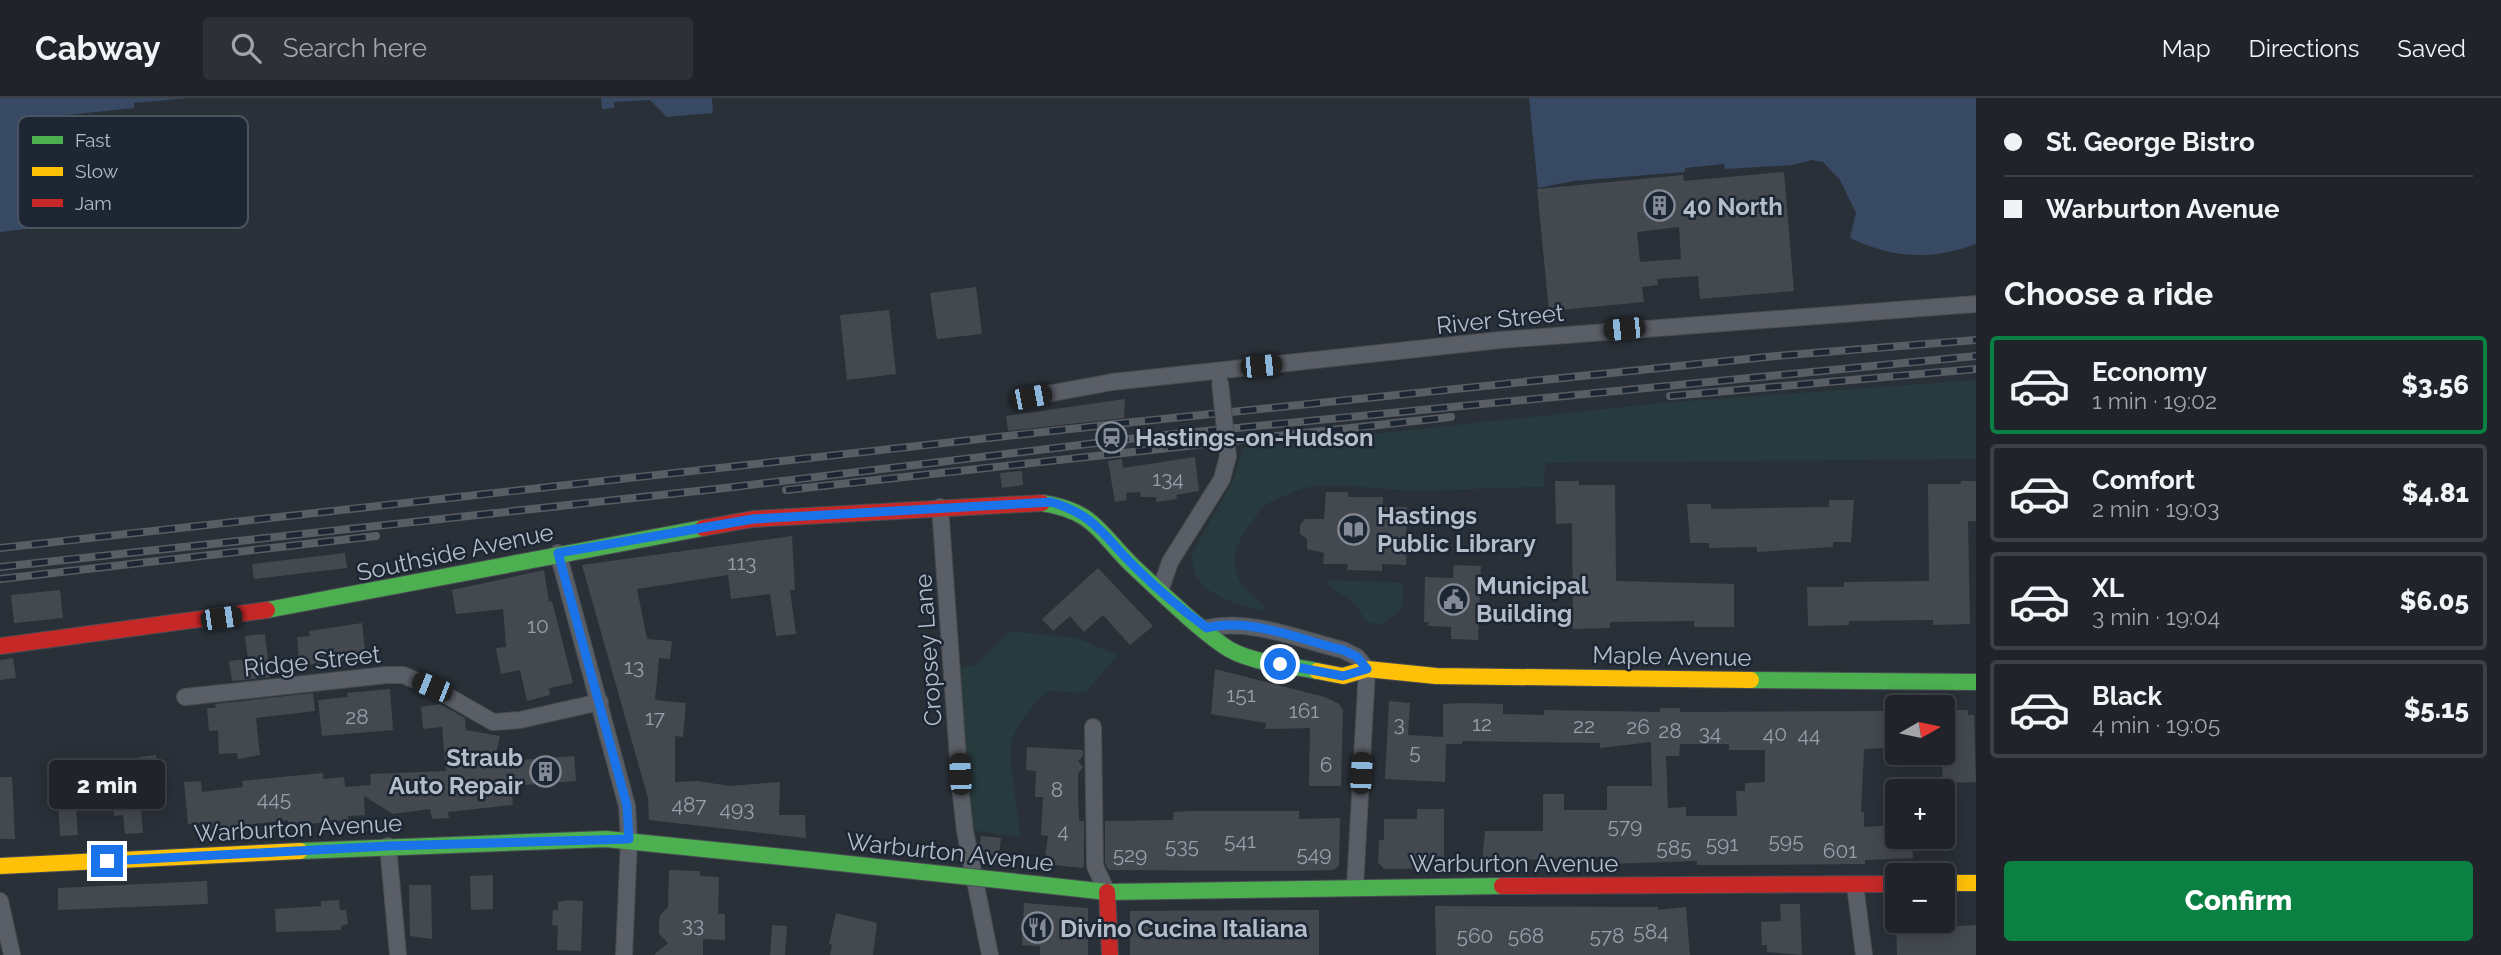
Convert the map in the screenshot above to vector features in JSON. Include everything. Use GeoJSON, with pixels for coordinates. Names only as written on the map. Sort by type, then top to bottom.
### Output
{"type":"FeatureCollection","features":[{"type":"Feature","properties":{"kind":"street","name":"River Street"},"geometry":{"type":"LineString","coordinates":[[1031,397],[1112,382],[1219,376],[1624,329],[1976,304]]}},
{"type":"Feature","properties":{"kind":"street"},"geometry":{"type":"LineString","coordinates":[[1160,591],[1175,554],[1222,479],[1228,456],[1219,376]]}},
{"type":"Feature","properties":{"kind":"street","name":"Southside Avenue"},"geometry":{"type":"LineString","coordinates":[[0,646],[245,614],[382,591],[558,553],[753,519],[1032,501],[1064,506],[1100,527],[1133,566],[1207,628],[1226,648],[1261,660],[1343,676],[1367,669]]}},
{"type":"Feature","properties":{"kind":"street","name":"Cropsey Lane"},"geometry":{"type":"LineString","coordinates":[[940,507],[965,831],[990,955]]}},
{"type":"Feature","properties":{"kind":"street"},"geometry":{"type":"LineString","coordinates":[[558,553],[627,806],[629,839],[624,955]]}},
{"type":"Feature","properties":{"kind":"street"},"geometry":{"type":"LineString","coordinates":[[1207,628],[1230,624],[1247,626],[1343,650],[1357,657],[1367,669],[1355,887]]}},
{"type":"Feature","properties":{"kind":"street","name":"Maple Avenue"},"geometry":{"type":"LineString","coordinates":[[1367,669],[1436,676],[1976,682]]}},
{"type":"Feature","properties":{"kind":"street","name":"Ridge Street"},"geometry":{"type":"LineString","coordinates":[[185,697],[403,675],[432,687],[493,722],[520,720],[600,702]]}},
{"type":"Feature","properties":{"kind":"street"},"geometry":{"type":"LineString","coordinates":[[1093,727],[1095,866],[1107,892],[1110,955]]}},
{"type":"Feature","properties":{"kind":"street","name":"Warburton Avenue"},"geometry":{"type":"LineString","coordinates":[[0,866],[388,846],[629,839],[1107,892],[1355,887],[1885,884]]}},
{"type":"Feature","properties":{"kind":"street"},"geometry":{"type":"LineString","coordinates":[[388,846],[398,955]]}},
{"type":"Feature","properties":{"kind":"street"},"geometry":{"type":"LineString","coordinates":[[1955,883],[1976,883]]}},
{"type":"Feature","properties":{"kind":"street"},"geometry":{"type":"LineString","coordinates":[[1855,885],[1864,955]]}},
{"type":"Feature","properties":{"kind":"street"},"geometry":{"type":"LineString","coordinates":[[0,901],[12,955]]}},
{"type":"Feature","properties":{"kind":"green space"},"geometry":{"type":"Polygon","coordinates":[[[1976,380],[1976,459],[1545,463],[1544,487],[1423,490],[1340,486],[1304,488],[1266,505],[1251,523],[1238,546],[1236,571],[1244,587],[1266,611],[1216,595],[1206,588],[1193,567],[1192,553],[1232,483],[1243,448],[1660,403],[1976,380]]]}},
{"type":"Feature","properties":{"kind":"green space"},"geometry":{"type":"Polygon","coordinates":[[[1327,580],[1403,583],[1402,609],[1381,625],[1367,622],[1354,603],[1327,584],[1327,580]]]}},
{"type":"Feature","properties":{"kind":"green space"},"geometry":{"type":"Polygon","coordinates":[[[1009,631],[1077,638],[1118,655],[1085,693],[1049,691],[1017,729],[1010,751],[1020,837],[970,830],[960,668],[977,664],[1009,631]]]}},
{"type":"Feature","properties":{"kind":"water"},"geometry":{"type":"Polygon","coordinates":[[[0,98],[189,98],[134,103],[134,108],[58,116],[18,116],[18,228],[35,228],[0,232],[0,98]]]}},
{"type":"Feature","properties":{"kind":"water"},"geometry":{"type":"Polygon","coordinates":[[[601,98],[712,98],[713,113],[667,117],[650,100],[614,102],[614,108],[602,109],[601,98]]]}},
{"type":"Feature","properties":{"kind":"water"},"geometry":{"type":"Polygon","coordinates":[[[1529,98],[1976,98],[1976,244],[1943,253],[1912,255],[1881,250],[1850,238],[1856,213],[1840,180],[1823,162],[1812,160],[1793,165],[1725,169],[1724,164],[1685,168],[1685,172],[1573,181],[1538,188],[1529,98]]]}},
{"type":"Feature","properties":{"kind":"building"},"geometry":{"type":"Polygon","coordinates":[[[1784,172],[1794,291],[1700,299],[1698,276],[1657,279],[1658,285],[1642,287],[1644,302],[1549,311],[1537,189],[1683,175],[1684,181],[1784,172]],[[1679,227],[1637,232],[1640,262],[1681,259],[1679,227]]]}},
{"type":"Feature","properties":{"kind":"building"},"geometry":{"type":"Polygon","coordinates":[[[976,287],[982,334],[937,339],[930,293],[976,287]]]}},
{"type":"Feature","properties":{"kind":"building"},"geometry":{"type":"Polygon","coordinates":[[[889,310],[896,374],[847,380],[840,315],[889,310]]]}},
{"type":"Feature","properties":{"kind":"building"},"geometry":{"type":"Polygon","coordinates":[[[1125,399],[1124,418],[1008,431],[1006,416],[1125,399]]]}},
{"type":"Feature","properties":{"kind":"building","name":"Hastings-on-Hudson"},"geometry":{"type":"Polygon","coordinates":[[[1195,457],[1199,491],[1176,495],[1177,499],[1156,502],[1156,497],[1141,497],[1140,492],[1126,493],[1127,500],[1115,502],[1108,461],[1122,459],[1123,468],[1195,457]]]}},
{"type":"Feature","properties":{"kind":"building"},"geometry":{"type":"Polygon","coordinates":[[[1022,471],[1023,485],[1002,488],[1000,473],[1022,471]]]}},
{"type":"Feature","properties":{"kind":"building"},"geometry":{"type":"Polygon","coordinates":[[[1555,481],[1579,481],[1579,485],[1615,485],[1616,581],[1734,584],[1734,627],[1694,627],[1694,621],[1610,622],[1610,628],[1573,629],[1572,523],[1556,524],[1555,481]]]}},
{"type":"Feature","properties":{"kind":"building"},"geometry":{"type":"Polygon","coordinates":[[[1961,481],[1976,481],[1976,521],[1968,521],[1970,624],[1933,625],[1933,620],[1849,621],[1849,625],[1808,626],[1807,587],[1844,587],[1844,582],[1929,581],[1928,484],[1961,484],[1961,481]]]}},
{"type":"Feature","properties":{"kind":"building","name":"Hastings Public Library"},"geometry":{"type":"Polygon","coordinates":[[[1326,492],[1348,492],[1348,497],[1383,497],[1383,507],[1407,507],[1406,565],[1382,564],[1382,571],[1347,570],[1348,564],[1323,564],[1324,553],[1307,549],[1307,539],[1300,534],[1300,525],[1305,519],[1324,519],[1326,492]]]}},
{"type":"Feature","properties":{"kind":"building"},"geometry":{"type":"Polygon","coordinates":[[[1829,500],[1854,500],[1851,542],[1833,542],[1833,547],[1757,552],[1757,547],[1709,548],[1709,543],[1690,543],[1687,504],[1711,504],[1711,509],[1829,507],[1829,500]]]}},
{"type":"Feature","properties":{"kind":"building"},"geometry":{"type":"Polygon","coordinates":[[[792,536],[795,590],[790,590],[796,634],[776,636],[770,594],[731,599],[728,575],[637,589],[647,639],[672,641],[670,659],[659,658],[655,700],[686,703],[683,737],[675,736],[675,782],[697,781],[730,786],[780,782],[779,815],[805,815],[806,838],[649,820],[648,798],[582,565],[792,536]]]}},
{"type":"Feature","properties":{"kind":"building"},"geometry":{"type":"Polygon","coordinates":[[[345,553],[347,568],[254,579],[252,564],[345,553]]]}},
{"type":"Feature","properties":{"kind":"building","name":"Municipal Building"},"geometry":{"type":"Polygon","coordinates":[[[1454,565],[1481,566],[1478,640],[1451,639],[1451,627],[1428,626],[1429,622],[1424,622],[1425,577],[1453,578],[1454,565]]]}},
{"type":"Feature","properties":{"kind":"building"},"geometry":{"type":"Polygon","coordinates":[[[1098,568],[1153,626],[1130,645],[1103,615],[1084,632],[1070,616],[1053,631],[1042,619],[1098,568]]]}},
{"type":"Feature","properties":{"kind":"building"},"geometry":{"type":"Polygon","coordinates":[[[544,570],[549,602],[552,601],[573,683],[549,688],[550,695],[527,701],[520,670],[501,674],[496,648],[506,647],[503,609],[456,614],[452,590],[544,570]]]}},
{"type":"Feature","properties":{"kind":"building"},"geometry":{"type":"Polygon","coordinates":[[[60,590],[63,618],[14,623],[11,595],[60,590]]]}},
{"type":"Feature","properties":{"kind":"building"},"geometry":{"type":"Polygon","coordinates":[[[362,623],[366,657],[363,659],[306,665],[299,661],[297,637],[310,636],[309,631],[362,623]]]}},
{"type":"Feature","properties":{"kind":"building"},"geometry":{"type":"Polygon","coordinates":[[[265,634],[270,677],[232,681],[229,661],[248,659],[245,636],[265,634]]]}},
{"type":"Feature","properties":{"kind":"building"},"geometry":{"type":"Polygon","coordinates":[[[13,658],[16,678],[0,680],[0,660],[13,658]]]}},
{"type":"Feature","properties":{"kind":"building"},"geometry":{"type":"Polygon","coordinates":[[[1215,669],[1325,697],[1339,704],[1343,710],[1341,786],[1309,786],[1310,728],[1265,729],[1266,723],[1211,714],[1215,669]]]}},
{"type":"Feature","properties":{"kind":"building"},"geometry":{"type":"Polygon","coordinates":[[[390,689],[393,730],[322,736],[318,700],[348,697],[347,693],[390,689]]]}},
{"type":"Feature","properties":{"kind":"building"},"geometry":{"type":"Polygon","coordinates":[[[313,693],[315,711],[256,718],[260,755],[238,759],[237,753],[219,754],[218,730],[209,731],[207,708],[216,708],[215,704],[313,693]]]}},
{"type":"Feature","properties":{"kind":"building"},"geometry":{"type":"Polygon","coordinates":[[[1389,701],[1410,703],[1408,735],[1443,737],[1443,704],[1503,704],[1503,714],[1544,715],[1544,710],[1660,712],[1660,708],[1680,708],[1680,712],[1883,711],[1885,748],[1864,749],[1861,812],[1864,812],[1864,827],[1885,826],[1885,849],[1913,849],[1913,858],[1865,860],[1865,864],[1746,865],[1697,865],[1697,861],[1608,864],[1608,857],[1482,861],[1485,831],[1543,831],[1543,794],[1564,794],[1564,810],[1607,810],[1607,786],[1652,786],[1651,742],[1600,748],[1600,743],[1462,741],[1462,744],[1446,744],[1445,782],[1385,779],[1389,701]],[[1680,744],[1679,756],[1666,756],[1668,808],[1686,807],[1686,816],[1737,816],[1736,791],[1745,791],[1745,783],[1765,782],[1765,750],[1729,750],[1729,744],[1680,744]]]}},
{"type":"Feature","properties":{"kind":"building"},"geometry":{"type":"Polygon","coordinates":[[[440,704],[465,718],[466,730],[500,736],[494,762],[574,756],[576,781],[511,786],[513,805],[448,812],[449,818],[432,819],[430,809],[393,814],[364,796],[365,815],[348,816],[348,820],[288,826],[288,820],[209,830],[208,822],[188,824],[184,782],[201,781],[202,792],[243,787],[242,781],[323,773],[323,779],[344,777],[345,787],[371,785],[370,774],[446,771],[442,727],[423,729],[421,707],[440,704]]]}},
{"type":"Feature","properties":{"kind":"building"},"geometry":{"type":"Polygon","coordinates":[[[1955,710],[1968,710],[1968,715],[1974,715],[1976,782],[1955,783],[1955,779],[1943,779],[1942,765],[1955,765],[1955,710]]]}},
{"type":"Feature","properties":{"kind":"building"},"geometry":{"type":"Polygon","coordinates":[[[1027,747],[1083,750],[1083,756],[1078,761],[1083,767],[1078,774],[1079,821],[1084,821],[1082,868],[1044,864],[1048,836],[1041,835],[1043,797],[1035,797],[1036,771],[1026,770],[1027,747]]]}},
{"type":"Feature","properties":{"kind":"building"},"geometry":{"type":"Polygon","coordinates":[[[156,755],[160,784],[168,784],[157,804],[141,806],[143,833],[125,834],[123,815],[114,816],[113,804],[76,808],[78,835],[60,836],[58,797],[74,796],[73,781],[95,778],[96,785],[141,780],[138,757],[156,755]]]}},
{"type":"Feature","properties":{"kind":"building"},"geometry":{"type":"Polygon","coordinates":[[[0,777],[12,777],[15,839],[0,839],[0,777]]]}},
{"type":"Feature","properties":{"kind":"building"},"geometry":{"type":"Polygon","coordinates":[[[1417,809],[1444,809],[1444,868],[1384,869],[1378,862],[1379,840],[1384,840],[1384,819],[1417,819],[1417,809]]]}},
{"type":"Feature","properties":{"kind":"building"},"geometry":{"type":"Polygon","coordinates":[[[1299,811],[1299,819],[1340,818],[1339,865],[1334,870],[1288,871],[1109,870],[1105,864],[1105,821],[1173,820],[1174,812],[1299,811]]]}},
{"type":"Feature","properties":{"kind":"building"},"geometry":{"type":"Polygon","coordinates":[[[981,836],[1001,838],[999,856],[985,855],[979,848],[981,836]]]}},
{"type":"Feature","properties":{"kind":"building"},"geometry":{"type":"Polygon","coordinates":[[[669,870],[700,871],[700,876],[719,877],[718,914],[725,914],[725,940],[703,939],[703,955],[654,955],[668,943],[659,934],[659,922],[660,915],[668,907],[669,870]]]}},
{"type":"Feature","properties":{"kind":"building"},"geometry":{"type":"Polygon","coordinates":[[[493,875],[493,909],[471,910],[470,876],[493,875]]]}},
{"type":"Feature","properties":{"kind":"building"},"geometry":{"type":"Polygon","coordinates":[[[207,881],[208,904],[58,910],[58,888],[207,881]]]}},
{"type":"Feature","properties":{"kind":"building"},"geometry":{"type":"Polygon","coordinates":[[[409,885],[431,885],[432,939],[410,936],[409,885]]]}},
{"type":"Feature","properties":{"kind":"building"},"geometry":{"type":"Polygon","coordinates":[[[339,900],[340,910],[346,910],[348,924],[341,926],[341,930],[276,932],[275,909],[321,906],[321,901],[339,900]]]}},
{"type":"Feature","properties":{"kind":"building"},"geometry":{"type":"Polygon","coordinates":[[[583,901],[581,951],[557,950],[558,926],[552,925],[553,910],[558,910],[558,902],[583,901]]]}},
{"type":"Feature","properties":{"kind":"building"},"geometry":{"type":"Polygon","coordinates":[[[1024,903],[1088,908],[1088,955],[1040,955],[1040,946],[1022,945],[1024,903]]]}},
{"type":"Feature","properties":{"kind":"building"},"geometry":{"type":"Polygon","coordinates":[[[1780,904],[1800,904],[1802,955],[1767,952],[1767,945],[1762,945],[1761,922],[1781,921],[1780,904]]]}},
{"type":"Feature","properties":{"kind":"building"},"geometry":{"type":"Polygon","coordinates":[[[1435,906],[1658,907],[1658,910],[1686,907],[1690,955],[1436,955],[1435,906]]]}},
{"type":"Feature","properties":{"kind":"building"},"geometry":{"type":"Polygon","coordinates":[[[1319,910],[1319,955],[1130,955],[1130,911],[1319,910]]]}},
{"type":"Feature","properties":{"kind":"building"},"geometry":{"type":"Polygon","coordinates":[[[836,913],[877,923],[873,955],[830,955],[832,945],[829,944],[836,913]]]}},
{"type":"Feature","properties":{"kind":"building"},"geometry":{"type":"Polygon","coordinates":[[[772,925],[787,926],[785,955],[770,955],[772,925]]]}},
{"type":"Feature","properties":{"kind":"building"},"geometry":{"type":"Polygon","coordinates":[[[1976,925],[1976,955],[1897,955],[1896,933],[1955,933],[1955,926],[1976,925]]]}},
{"type":"Feature","properties":{"kind":"railway"},"geometry":{"type":"LineString","coordinates":[[0,548],[1124,423],[1776,356],[1976,340]]}},
{"type":"Feature","properties":{"kind":"railway"},"geometry":{"type":"LineString","coordinates":[[0,567],[725,488],[1154,436],[1976,356]]}},
{"type":"Feature","properties":{"kind":"railway"},"geometry":{"type":"LineString","coordinates":[[1670,396],[1976,369]]}},
{"type":"Feature","properties":{"kind":"railway"},"geometry":{"type":"LineString","coordinates":[[786,490],[1451,417]]}},
{"type":"Feature","properties":{"kind":"railway"},"geometry":{"type":"LineString","coordinates":[[0,579],[376,536]]}},
{"type":"Feature","properties":{"kind":"traffic: fast"},"geometry":{"type":"LineString","coordinates":[[1042,503],[1086,518],[1167,598],[1224,646],[1257,660],[1317,671]]}},
{"type":"Feature","properties":{"kind":"traffic: fast"},"geometry":{"type":"LineString","coordinates":[[267,610],[703,528]]}},
{"type":"Feature","properties":{"kind":"traffic: fast"},"geometry":{"type":"LineString","coordinates":[[1751,680],[1976,682]]}},
{"type":"Feature","properties":{"kind":"traffic: fast"},"geometry":{"type":"LineString","coordinates":[[300,851],[606,839],[812,860]]}},
{"type":"Feature","properties":{"kind":"traffic: fast"},"geometry":{"type":"LineString","coordinates":[[812,860],[1035,884]]}},
{"type":"Feature","properties":{"kind":"traffic: fast"},"geometry":{"type":"LineString","coordinates":[[1035,884],[1107,892],[1502,886]]}},
{"type":"Feature","properties":{"kind":"traffic: slow"},"geometry":{"type":"LineString","coordinates":[[1317,671],[1343,676],[1367,669],[1436,676],[1751,680]]}},
{"type":"Feature","properties":{"kind":"traffic: slow"},"geometry":{"type":"LineString","coordinates":[[0,866],[300,851]]}},
{"type":"Feature","properties":{"kind":"traffic: slow"},"geometry":{"type":"LineString","coordinates":[[1955,883],[1976,883]]}},
{"type":"Feature","properties":{"kind":"traffic: jam"},"geometry":{"type":"LineString","coordinates":[[703,528],[753,519],[1042,503]]}},
{"type":"Feature","properties":{"kind":"traffic: jam"},"geometry":{"type":"LineString","coordinates":[[0,646],[267,610]]}},
{"type":"Feature","properties":{"kind":"traffic: jam"},"geometry":{"type":"LineString","coordinates":[[1502,886],[1885,884]]}},
{"type":"Feature","properties":{"kind":"traffic: jam"},"geometry":{"type":"LineString","coordinates":[[1107,892],[1110,955]]}},
{"type":"Feature","properties":{"kind":"place","name":"40 North"},"geometry":{"type":"Point","coordinates":[1660,206]}},
{"type":"Feature","properties":{"kind":"place","name":"Hastings-on-Hudson"},"geometry":{"type":"Point","coordinates":[1112,437]}},
{"type":"Feature","properties":{"kind":"place","name":"Hastings Public Library"},"geometry":{"type":"Point","coordinates":[1354,529]}},
{"type":"Feature","properties":{"kind":"place","name":"Municipal Building"},"geometry":{"type":"Point","coordinates":[1453,599]}},
{"type":"Feature","properties":{"kind":"place","name":"Straub Auto Repair"},"geometry":{"type":"Point","coordinates":[546,771]}},
{"type":"Feature","properties":{"kind":"place","name":"Divino Cucina Italiana"},"geometry":{"type":"Point","coordinates":[1037,928]}},
{"type":"Feature","properties":{"kind":"route"},"geometry":{"type":"LineString","coordinates":[[107,861],[388,846],[629,839],[627,806],[558,553],[753,519],[1051,502],[1082,514],[1100,527],[1133,566],[1183,611],[1207,628],[1230,624],[1247,626],[1343,650],[1357,657],[1367,669],[1343,676],[1280,664]]}}]}
